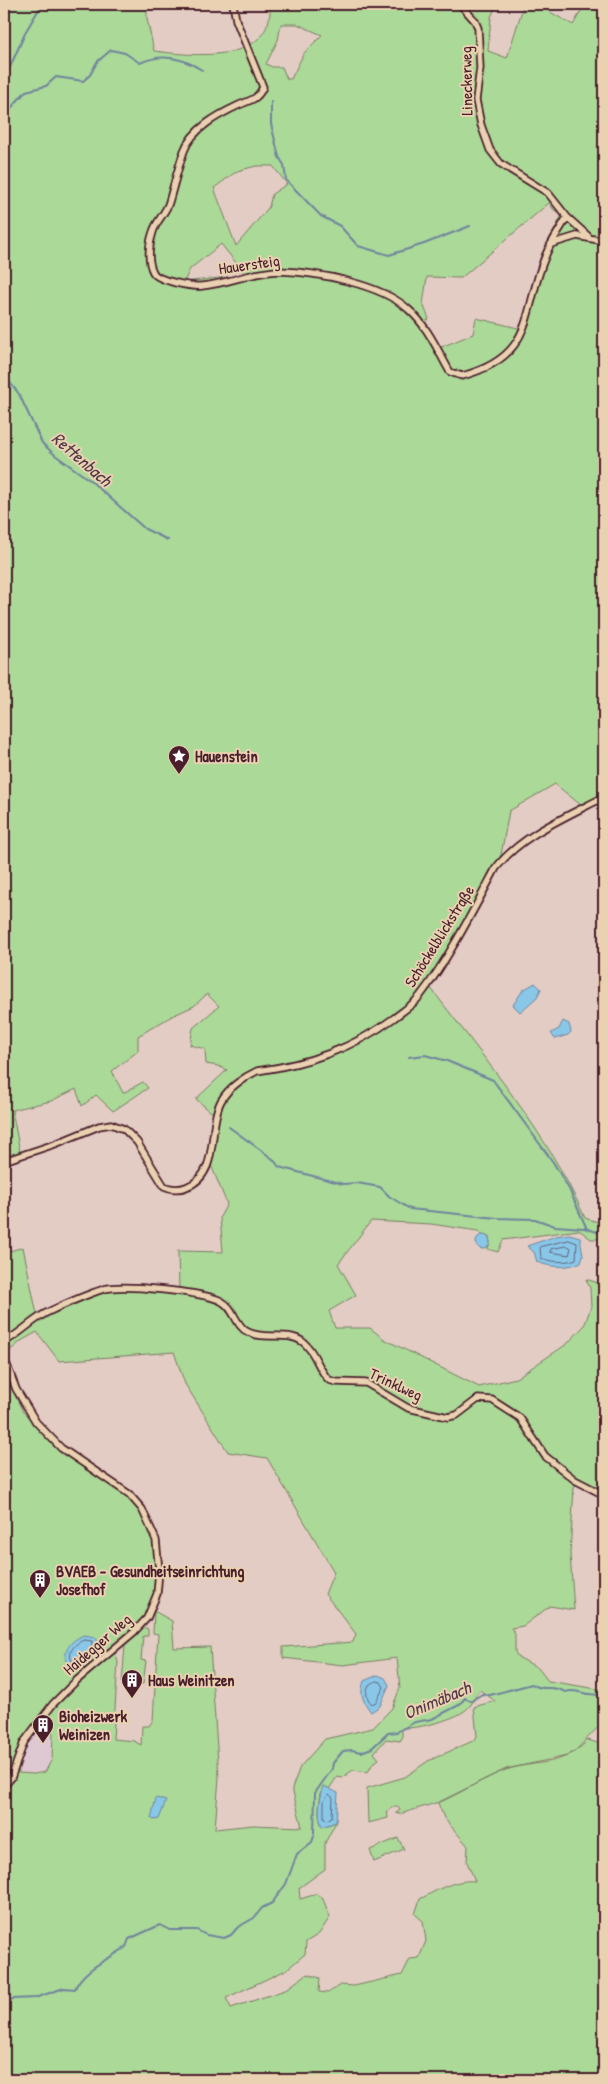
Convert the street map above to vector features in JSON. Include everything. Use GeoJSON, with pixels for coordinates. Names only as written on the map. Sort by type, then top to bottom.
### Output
{"type":"FeatureCollection","features":[{"type":"Feature","properties":{"kind":"street","name":"Hauersteig"},"geometry":{"type":"LineString","coordinates":[[233,4],[236,20],[263,87],[260,95],[254,100],[239,104],[198,131],[184,148],[169,204],[153,231],[149,256],[154,274],[159,279],[200,286],[280,271],[347,280],[369,287],[408,308],[419,320],[450,372],[462,376],[490,364],[519,341],[527,323],[545,256],[567,217]]}},
{"type":"Feature","properties":{"kind":"street","name":"Lineckerweg"},"geometry":{"type":"LineString","coordinates":[[460,4],[475,21],[478,28],[480,68],[476,100],[480,125],[490,150],[501,164],[540,186],[567,217],[588,236]]}},
{"type":"Feature","properties":{"kind":"street"},"geometry":{"type":"LineString","coordinates":[[551,244],[567,238],[588,236],[604,241]]}},
{"type":"Feature","properties":{"kind":"street","name":"Schöckelblickstraße"},"geometry":{"type":"LineString","coordinates":[[4,1161],[55,1144],[99,1126],[111,1124],[124,1129],[134,1138],[164,1186],[182,1189],[200,1179],[207,1168],[215,1121],[221,1100],[227,1092],[249,1075],[312,1061],[344,1048],[374,1032],[406,1009],[428,984],[496,868],[507,853],[562,819],[604,797]]}},
{"type":"Feature","properties":{"kind":"street","name":"Trinklweg"},"geometry":{"type":"LineString","coordinates":[[4,1342],[46,1313],[106,1289],[189,1292],[209,1296],[225,1303],[248,1332],[259,1336],[288,1336],[304,1343],[329,1380],[366,1383],[408,1408],[448,1417],[457,1415],[478,1399],[492,1400],[520,1418],[538,1447],[566,1474],[604,1495]]}},
{"type":"Feature","properties":{"kind":"street","name":"Haidegger Weg"},"geometry":{"type":"LineString","coordinates":[[4,1357],[16,1389],[36,1422],[61,1448],[129,1494],[142,1509],[156,1540],[159,1571],[157,1594],[147,1618],[134,1632],[52,1704],[24,1742],[11,1778],[4,1786]]}},
{"type":"Feature","properties":{"kind":"shaded area"},"geometry":{"type":"Polygon","coordinates":[[[41,1725],[53,1733],[49,1767],[45,1772],[19,1773],[18,1763],[24,1750],[41,1725]]]}},
{"type":"Feature","properties":{"kind":"green space"},"geometry":{"type":"Polygon","coordinates":[[[4,4],[147,4],[147,19],[154,51],[209,54],[228,52],[246,47],[259,38],[268,24],[270,4],[497,4],[491,17],[488,51],[507,58],[524,4],[536,4],[573,25],[585,4],[604,4],[604,794],[582,806],[555,784],[509,811],[501,855],[427,983],[492,1067],[534,1126],[553,1156],[585,1218],[604,1224],[604,1239],[591,1239],[579,1230],[503,1240],[498,1252],[487,1249],[490,1244],[489,1236],[481,1235],[478,1231],[431,1224],[371,1221],[338,1264],[356,1295],[329,1311],[335,1328],[370,1328],[384,1339],[479,1387],[516,1378],[567,1344],[584,1326],[591,1307],[590,1288],[586,1279],[604,1285],[604,1491],[580,1480],[574,1487],[570,1554],[574,1610],[550,1606],[523,1626],[511,1628],[515,1634],[515,1652],[518,1657],[538,1668],[548,1681],[604,1690],[604,1721],[576,1750],[568,1755],[578,1749],[588,1740],[604,1745],[604,2080],[4,2080],[4,1372],[23,1412],[58,1445],[136,1501],[152,1530],[159,1583],[147,1618],[64,1691],[24,1742],[18,1760],[19,1773],[34,1774],[45,1772],[52,1759],[53,1733],[41,1725],[43,1720],[65,1694],[112,1653],[116,1654],[118,1662],[113,1739],[134,1741],[141,1745],[142,1726],[149,1726],[153,1720],[158,1634],[153,1633],[154,1611],[172,1621],[174,1648],[210,1647],[219,1777],[215,1829],[253,1825],[302,1827],[292,1788],[300,1767],[325,1739],[373,1728],[392,1708],[400,1688],[397,1658],[343,1665],[283,1658],[283,1647],[353,1642],[356,1634],[325,1594],[334,1572],[267,1458],[228,1452],[185,1384],[174,1352],[59,1361],[37,1332],[21,1341],[4,1356],[4,1253],[23,1247],[36,1310],[41,1319],[104,1292],[159,1286],[179,1288],[178,1251],[223,1252],[220,1217],[227,1204],[211,1165],[218,1118],[196,1099],[227,1070],[206,1064],[205,1049],[190,1045],[193,1028],[219,1006],[207,994],[194,1006],[172,1016],[138,1036],[138,1051],[112,1071],[123,1093],[143,1082],[148,1088],[113,1111],[96,1095],[82,1106],[76,1089],[51,1101],[12,1110],[21,1157],[4,1164],[4,4]],[[281,24],[278,40],[266,64],[272,67],[282,67],[287,79],[291,79],[304,53],[322,35],[297,24],[281,24]],[[256,166],[237,171],[214,188],[236,246],[269,207],[272,194],[287,184],[273,166],[256,166]],[[549,203],[461,278],[427,277],[423,304],[429,319],[420,326],[434,350],[473,334],[476,318],[522,329],[541,255],[562,215],[554,210],[549,203]],[[221,244],[190,269],[184,282],[246,275],[221,244]],[[480,1690],[469,1707],[457,1715],[428,1725],[402,1728],[402,1738],[400,1741],[386,1739],[374,1753],[379,1759],[373,1763],[368,1772],[353,1770],[342,1778],[337,1777],[329,1789],[323,1786],[319,1807],[322,1827],[336,1822],[325,1843],[325,1869],[299,1888],[300,1899],[317,1894],[323,1899],[330,1917],[319,1934],[306,1942],[305,1954],[286,1970],[226,1998],[231,2008],[285,1990],[307,1974],[320,1978],[319,1992],[328,1993],[340,1985],[354,1986],[402,1975],[410,1959],[419,1958],[426,1941],[423,1921],[415,1914],[420,1899],[454,1883],[475,1881],[467,1862],[468,1846],[444,1818],[438,1803],[473,1785],[439,1802],[400,1814],[396,1813],[400,1810],[398,1807],[392,1807],[387,1811],[388,1818],[368,1823],[367,1788],[405,1777],[428,1761],[475,1740],[477,1736],[474,1707],[495,1701],[480,1690]],[[566,1756],[516,1767],[548,1762],[566,1756]]]}},
{"type":"Feature","properties":{"kind":"green space"},"geometry":{"type":"Polygon","coordinates":[[[142,1627],[148,1629],[148,1636],[143,1636],[141,1660],[146,1661],[143,1684],[134,1682],[133,1685],[122,1684],[125,1645],[142,1627]]]}},
{"type":"Feature","properties":{"kind":"green space"},"geometry":{"type":"Polygon","coordinates":[[[398,1838],[404,1849],[374,1862],[370,1850],[398,1838]]]}},
{"type":"Feature","properties":{"kind":"water"},"geometry":{"type":"Polygon","coordinates":[[[535,983],[541,989],[537,997],[520,1012],[513,1005],[523,990],[535,983]]]}},
{"type":"Feature","properties":{"kind":"water"},"geometry":{"type":"Polygon","coordinates":[[[563,1021],[569,1024],[571,1032],[568,1035],[555,1039],[551,1033],[559,1029],[563,1021]]]}},
{"type":"Feature","properties":{"kind":"water"},"geometry":{"type":"Polygon","coordinates":[[[569,1234],[580,1237],[583,1255],[581,1262],[577,1264],[554,1266],[542,1264],[537,1262],[534,1252],[527,1246],[556,1236],[569,1234]]]}},
{"type":"Feature","properties":{"kind":"water"},"geometry":{"type":"Polygon","coordinates":[[[480,1235],[486,1235],[490,1242],[486,1249],[480,1249],[476,1245],[476,1239],[480,1235]]]}},
{"type":"Feature","properties":{"kind":"water"},"geometry":{"type":"Polygon","coordinates":[[[84,1635],[95,1637],[99,1643],[94,1653],[80,1666],[67,1665],[66,1655],[69,1646],[84,1635]]]}},
{"type":"Feature","properties":{"kind":"water"},"geometry":{"type":"Polygon","coordinates":[[[378,1675],[385,1678],[389,1685],[380,1706],[371,1712],[363,1698],[362,1690],[364,1681],[378,1675]]]}},
{"type":"Feature","properties":{"kind":"water"},"geometry":{"type":"Polygon","coordinates":[[[324,1786],[338,1793],[336,1822],[322,1827],[319,1807],[324,1786]]]}},
{"type":"Feature","properties":{"kind":"water"},"geometry":{"type":"Polygon","coordinates":[[[156,1798],[166,1801],[159,1819],[154,1820],[151,1818],[156,1798]]]}},
{"type":"Feature","properties":{"kind":"waterway"},"geometry":{"type":"LineString","coordinates":[[4,72],[10,67],[26,31],[42,4]]}},
{"type":"Feature","properties":{"kind":"waterway"},"geometry":{"type":"LineString","coordinates":[[4,116],[26,91],[46,86],[56,77],[83,81],[90,75],[97,62],[111,50],[125,53],[140,63],[156,58],[172,58],[187,62],[202,70]]}},
{"type":"Feature","properties":{"kind":"waterway"},"geometry":{"type":"LineString","coordinates":[[271,102],[271,124],[279,157],[284,165],[286,180],[321,216],[340,226],[358,246],[389,255],[470,226]]}},
{"type":"Feature","properties":{"kind":"waterway","name":"Rettenbach"},"geometry":{"type":"LineString","coordinates":[[4,375],[19,394],[42,443],[55,455],[91,481],[145,529],[168,540]]}},
{"type":"Feature","properties":{"kind":"waterway"},"geometry":{"type":"LineString","coordinates":[[409,1057],[425,1055],[447,1061],[493,1080],[553,1162],[569,1189],[587,1229]]}},
{"type":"Feature","properties":{"kind":"waterway"},"geometry":{"type":"LineString","coordinates":[[229,1127],[273,1159],[279,1167],[343,1184],[357,1183],[380,1187],[390,1197],[410,1209],[497,1218],[535,1219],[555,1226],[584,1228],[604,1234]]}},
{"type":"Feature","properties":{"kind":"waterway","name":"Onimäbach"},"geometry":{"type":"LineString","coordinates":[[314,1833],[315,1793],[332,1769],[333,1763],[343,1751],[361,1752],[372,1748],[388,1733],[397,1732],[415,1722],[432,1719],[459,1705],[465,1698],[471,1701],[482,1694],[490,1695],[532,1684],[540,1688],[556,1688],[565,1692],[573,1691],[604,1696]]}},
{"type":"Feature","properties":{"kind":"waterway","name":"Onimäbach"},"geometry":{"type":"LineString","coordinates":[[4,2007],[12,1999],[35,1998],[64,1988],[75,1989],[90,1970],[126,1947],[129,1939],[160,1925],[170,1930],[197,1930],[206,1935],[224,1938],[231,1935],[238,1927],[254,1918],[262,1908],[272,1903],[286,1884],[297,1854],[312,1842],[314,1836]]}},
{"type":"Feature","properties":{"kind":"place","name":"Hauenstein"},"geometry":{"type":"Point","coordinates":[179,775]}},
{"type":"Feature","properties":{"kind":"place","name":"BVAEB - Gesundheitseinrichtung Josefhof"},"geometry":{"type":"Point","coordinates":[40,1599]}},
{"type":"Feature","properties":{"kind":"place","name":"Haus Weinitzen"},"geometry":{"type":"Point","coordinates":[132,1699]}},
{"type":"Feature","properties":{"kind":"place","name":"Bioheizwerk Weinizen"},"geometry":{"type":"Point","coordinates":[43,1744]}}]}
